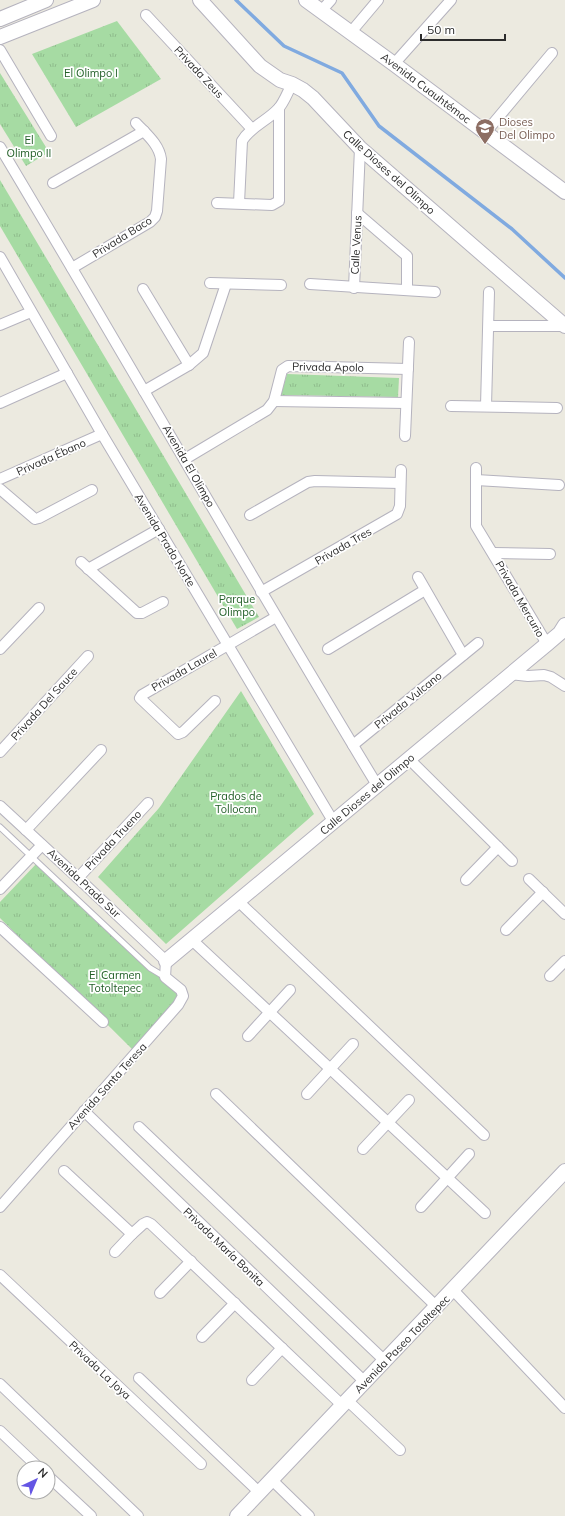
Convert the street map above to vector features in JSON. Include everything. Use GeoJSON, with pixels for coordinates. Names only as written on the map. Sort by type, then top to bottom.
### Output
{"type":"FeatureCollection","features":[{"type":"Feature","properties":{"kind":"main road"},"geometry":{"type":"LineString","coordinates":[[0,19],[46,0]]}},
{"type":"Feature","properties":{"kind":"main road"},"geometry":{"type":"LineString","coordinates":[[0,37],[93,0]]}},
{"type":"Feature","properties":{"kind":"main road","name":"Calle Dioses del Olimpo"},"geometry":{"type":"LineString","coordinates":[[200,0],[260,66],[269,74],[292,84],[313,98],[360,148],[565,326]]}},
{"type":"Feature","properties":{"kind":"main road","name":"Avenida Cuauhtémoc"},"geometry":{"type":"LineString","coordinates":[[306,0],[326,5],[351,32],[565,192]]}},
{"type":"Feature","properties":{"kind":"main road","name":"Calle Dioses del Olimpo"},"geometry":{"type":"LineString","coordinates":[[166,961],[239,902],[333,821],[547,644],[560,633],[565,625]]}},
{"type":"Feature","properties":{"kind":"main road","name":"Avenida Paseo Totoltepec"},"geometry":{"type":"LineString","coordinates":[[237,1516],[346,1404],[365,1382],[565,1172]]}},
{"type":"Feature","properties":{"kind":"street"},"geometry":{"type":"LineString","coordinates":[[351,32],[378,0]]}},
{"type":"Feature","properties":{"kind":"street"},"geometry":{"type":"LineString","coordinates":[[394,64],[451,0]]}},
{"type":"Feature","properties":{"kind":"street","name":"Privada Zeus"},"geometry":{"type":"LineString","coordinates":[[146,15],[252,130]]}},
{"type":"Feature","properties":{"kind":"street"},"geometry":{"type":"LineString","coordinates":[[0,50],[51,136]]}},
{"type":"Feature","properties":{"kind":"street"},"geometry":{"type":"LineString","coordinates":[[486,132],[552,53]]}},
{"type":"Feature","properties":{"kind":"street"},"geometry":{"type":"LineString","coordinates":[[239,203],[242,141],[245,136],[279,108],[292,84]]}},
{"type":"Feature","properties":{"kind":"street"},"geometry":{"type":"LineString","coordinates":[[217,203],[272,205],[279,201],[279,108]]}},
{"type":"Feature","properties":{"kind":"street","name":"Privada Baco"},"geometry":{"type":"LineString","coordinates":[[72,268],[155,218],[160,174],[160,151],[136,123]]}},
{"type":"Feature","properties":{"kind":"street"},"geometry":{"type":"LineString","coordinates":[[53,183],[144,131]]}},
{"type":"Feature","properties":{"kind":"street","name":"Avenida El Olimpo"},"geometry":{"type":"LineString","coordinates":[[0,147],[185,459],[261,592],[377,785]]}},
{"type":"Feature","properties":{"kind":"street","name":"Calle Venus"},"geometry":{"type":"LineString","coordinates":[[360,148],[354,288],[435,292]]}},
{"type":"Feature","properties":{"kind":"street"},"geometry":{"type":"LineString","coordinates":[[357,213],[408,256],[407,290]]}},
{"type":"Feature","properties":{"kind":"street","name":"Avenida Prado Norte"},"geometry":{"type":"LineString","coordinates":[[0,257],[102,434],[333,821]]}},
{"type":"Feature","properties":{"kind":"street"},"geometry":{"type":"LineString","coordinates":[[210,283],[281,285]]}},
{"type":"Feature","properties":{"kind":"street"},"geometry":{"type":"LineString","coordinates":[[144,391],[189,365],[203,353],[226,284]]}},
{"type":"Feature","properties":{"kind":"street"},"geometry":{"type":"LineString","coordinates":[[310,284],[354,288]]}},
{"type":"Feature","properties":{"kind":"street"},"geometry":{"type":"LineString","coordinates":[[143,289],[189,365]]}},
{"type":"Feature","properties":{"kind":"street"},"geometry":{"type":"LineString","coordinates":[[486,406],[489,292]]}},
{"type":"Feature","properties":{"kind":"street"},"geometry":{"type":"LineString","coordinates":[[0,325],[31,312]]}},
{"type":"Feature","properties":{"kind":"street"},"geometry":{"type":"LineString","coordinates":[[488,326],[565,326]]}},
{"type":"Feature","properties":{"kind":"street"},"geometry":{"type":"LineString","coordinates":[[404,436],[409,342]]}},
{"type":"Feature","properties":{"kind":"street","name":"Privada Apolo"},"geometry":{"type":"LineString","coordinates":[[274,401],[282,370],[288,366],[408,369]]}},
{"type":"Feature","properties":{"kind":"street"},"geometry":{"type":"LineString","coordinates":[[0,403],[67,373]]}},
{"type":"Feature","properties":{"kind":"street"},"geometry":{"type":"LineString","coordinates":[[185,459],[262,414],[274,401],[406,403]]}},
{"type":"Feature","properties":{"kind":"street"},"geometry":{"type":"LineString","coordinates":[[451,406],[557,408]]}},
{"type":"Feature","properties":{"kind":"street","name":"Privada Ébano"},"geometry":{"type":"LineString","coordinates":[[0,479],[102,434]]}},
{"type":"Feature","properties":{"kind":"street","name":"Privada Mercurio"},"geometry":{"type":"LineString","coordinates":[[476,468],[476,526],[547,644]]}},
{"type":"Feature","properties":{"kind":"street","name":"Privada Tres"},"geometry":{"type":"LineString","coordinates":[[261,592],[397,514],[400,506],[401,470]]}},
{"type":"Feature","properties":{"kind":"street"},"geometry":{"type":"LineString","coordinates":[[476,480],[559,485]]}},
{"type":"Feature","properties":{"kind":"street"},"geometry":{"type":"LineString","coordinates":[[250,515],[308,482],[400,483]]}},
{"type":"Feature","properties":{"kind":"street"},"geometry":{"type":"LineString","coordinates":[[0,488],[35,519],[92,490]]}},
{"type":"Feature","properties":{"kind":"street"},"geometry":{"type":"LineString","coordinates":[[159,529],[84,566],[137,613],[142,613],[163,602]]}},
{"type":"Feature","properties":{"kind":"street","name":"Privada Mercurio"},"geometry":{"type":"LineString","coordinates":[[493,553],[550,554]]}},
{"type":"Feature","properties":{"kind":"street"},"geometry":{"type":"LineString","coordinates":[[418,577],[463,655]]}},
{"type":"Feature","properties":{"kind":"street"},"geometry":{"type":"LineString","coordinates":[[328,649],[425,590]]}},
{"type":"Feature","properties":{"kind":"street"},"geometry":{"type":"LineString","coordinates":[[0,649],[39,608]]}},
{"type":"Feature","properties":{"kind":"street","name":"Privada Laurel"},"geometry":{"type":"LineString","coordinates":[[215,701],[183,732],[178,734],[140,698],[142,695],[276,617]]}},
{"type":"Feature","properties":{"kind":"street","name":"Privada Vulcano"},"geometry":{"type":"LineString","coordinates":[[353,745],[478,644]]}},
{"type":"Feature","properties":{"kind":"street","name":"Privada Del Sauce"},"geometry":{"type":"LineString","coordinates":[[0,752],[88,656]]}},
{"type":"Feature","properties":{"kind":"street"},"geometry":{"type":"LineString","coordinates":[[510,674],[528,676],[544,675],[551,677],[565,686]]}},
{"type":"Feature","properties":{"kind":"street"},"geometry":{"type":"LineString","coordinates":[[26,830],[101,750]]}},
{"type":"Feature","properties":{"kind":"street"},"geometry":{"type":"LineString","coordinates":[[409,759],[512,861]]}},
{"type":"Feature","properties":{"kind":"street","name":"Privada Trueno"},"geometry":{"type":"LineString","coordinates":[[78,878],[148,803]]}},
{"type":"Feature","properties":{"kind":"street","name":"Avenida Prado Sur"},"geometry":{"type":"LineString","coordinates":[[0,806],[166,961]]}},
{"type":"Feature","properties":{"kind":"street"},"geometry":{"type":"LineString","coordinates":[[0,889],[42,845]]}},
{"type":"Feature","properties":{"kind":"street"},"geometry":{"type":"LineString","coordinates":[[466,880],[498,847]]}},
{"type":"Feature","properties":{"kind":"street"},"geometry":{"type":"LineString","coordinates":[[529,879],[565,914]]}},
{"type":"Feature","properties":{"kind":"street"},"geometry":{"type":"LineString","coordinates":[[506,930],[543,892]]}},
{"type":"Feature","properties":{"kind":"street"},"geometry":{"type":"LineString","coordinates":[[239,902],[484,1134]]}},
{"type":"Feature","properties":{"kind":"street"},"geometry":{"type":"LineString","coordinates":[[0,926],[103,1022]]}},
{"type":"Feature","properties":{"kind":"street"},"geometry":{"type":"LineString","coordinates":[[192,940],[485,1213]]}},
{"type":"Feature","properties":{"kind":"street"},"geometry":{"type":"LineString","coordinates":[[550,976],[565,960]]}},
{"type":"Feature","properties":{"kind":"street"},"geometry":{"type":"LineString","coordinates":[[165,977],[166,961]]}},
{"type":"Feature","properties":{"kind":"street","name":"Avenida Santa Teresa"},"geometry":{"type":"LineString","coordinates":[[0,1208],[182,1001],[183,996],[181,990],[165,977]]}},
{"type":"Feature","properties":{"kind":"street"},"geometry":{"type":"LineString","coordinates":[[248,1036],[290,990]]}},
{"type":"Feature","properties":{"kind":"street"},"geometry":{"type":"LineString","coordinates":[[307,1094],[353,1044]]}},
{"type":"Feature","properties":{"kind":"street"},"geometry":{"type":"LineString","coordinates":[[216,1094],[437,1307]]}},
{"type":"Feature","properties":{"kind":"street"},"geometry":{"type":"LineString","coordinates":[[363,1149],[409,1100]]}},
{"type":"Feature","properties":{"kind":"street","name":"Privada María Bonita"},"geometry":{"type":"LineString","coordinates":[[84,1111],[365,1382]]}},
{"type":"Feature","properties":{"kind":"street"},"geometry":{"type":"LineString","coordinates":[[140,1127],[385,1362]]}},
{"type":"Feature","properties":{"kind":"street"},"geometry":{"type":"LineString","coordinates":[[421,1207],[469,1154]]}},
{"type":"Feature","properties":{"kind":"street"},"geometry":{"type":"LineString","coordinates":[[64,1171],[132,1234]]}},
{"type":"Feature","properties":{"kind":"street"},"geometry":{"type":"LineString","coordinates":[[115,1252],[143,1224],[147,1222],[152,1224],[282,1348],[400,1450]]}},
{"type":"Feature","properties":{"kind":"street"},"geometry":{"type":"LineString","coordinates":[[160,1293],[191,1261]]}},
{"type":"Feature","properties":{"kind":"street","name":"Privada La Joya"},"geometry":{"type":"LineString","coordinates":[[0,1275],[201,1464]]}},
{"type":"Feature","properties":{"kind":"street"},"geometry":{"type":"LineString","coordinates":[[453,1290],[565,1408]]}},
{"type":"Feature","properties":{"kind":"street"},"geometry":{"type":"LineString","coordinates":[[202,1337],[235,1303]]}},
{"type":"Feature","properties":{"kind":"street"},"geometry":{"type":"LineString","coordinates":[[252,1380],[282,1348]]}},
{"type":"Feature","properties":{"kind":"street"},"geometry":{"type":"LineString","coordinates":[[139,1378],[260,1492]]}},
{"type":"Feature","properties":{"kind":"street"},"geometry":{"type":"LineString","coordinates":[[0,1384],[138,1516]]}},
{"type":"Feature","properties":{"kind":"street"},"geometry":{"type":"LineString","coordinates":[[0,1431],[31,1460]]}},
{"type":"Feature","properties":{"kind":"street"},"geometry":{"type":"LineString","coordinates":[[272,1480],[309,1516]]}},
{"type":"Feature","properties":{"kind":"street"},"geometry":{"type":"LineString","coordinates":[[56,1483],[91,1516]]}},
{"type":"Feature","properties":{"kind":"lane"},"geometry":{"type":"LineString","coordinates":[[0,827],[150,968],[165,977]]}},
{"type":"Feature","properties":{"kind":"green space","name":"El Olimpo I"},"geometry":{"type":"Polygon","coordinates":[[[117,21],[161,79],[76,127],[32,54],[117,21]]]}},
{"type":"Feature","properties":{"kind":"green space","name":"El Olimpo II"},"geometry":{"type":"Polygon","coordinates":[[[0,73],[49,152],[26,166],[0,124],[0,73]]]}},
{"type":"Feature","properties":{"kind":"green space","name":"Parque Olimpo"},"geometry":{"type":"Polygon","coordinates":[[[0,180],[259,617],[237,629],[0,226],[0,180]]]}},
{"type":"Feature","properties":{"kind":"green space"},"geometry":{"type":"Polygon","coordinates":[[[287,374],[399,378],[398,397],[281,395],[287,374]]]}},
{"type":"Feature","properties":{"kind":"green space","name":"Prados de Tollocan"},"geometry":{"type":"Polygon","coordinates":[[[241,691],[314,814],[166,944],[98,877],[159,808],[241,691]]]}},
{"type":"Feature","properties":{"kind":"green space","name":"El Carmen Totoltepec"},"geometry":{"type":"Polygon","coordinates":[[[38,862],[183,996],[132,1049],[0,918],[0,902],[38,862]]]}},
{"type":"Feature","properties":{"kind":"waterway"},"geometry":{"type":"LineString","coordinates":[[236,0],[284,46],[342,73],[379,126],[512,229],[565,278]]}},
{"type":"Feature","properties":{"kind":"place","name":"Dioses Del Olimpo"},"geometry":{"type":"Point","coordinates":[485,145]}}]}
